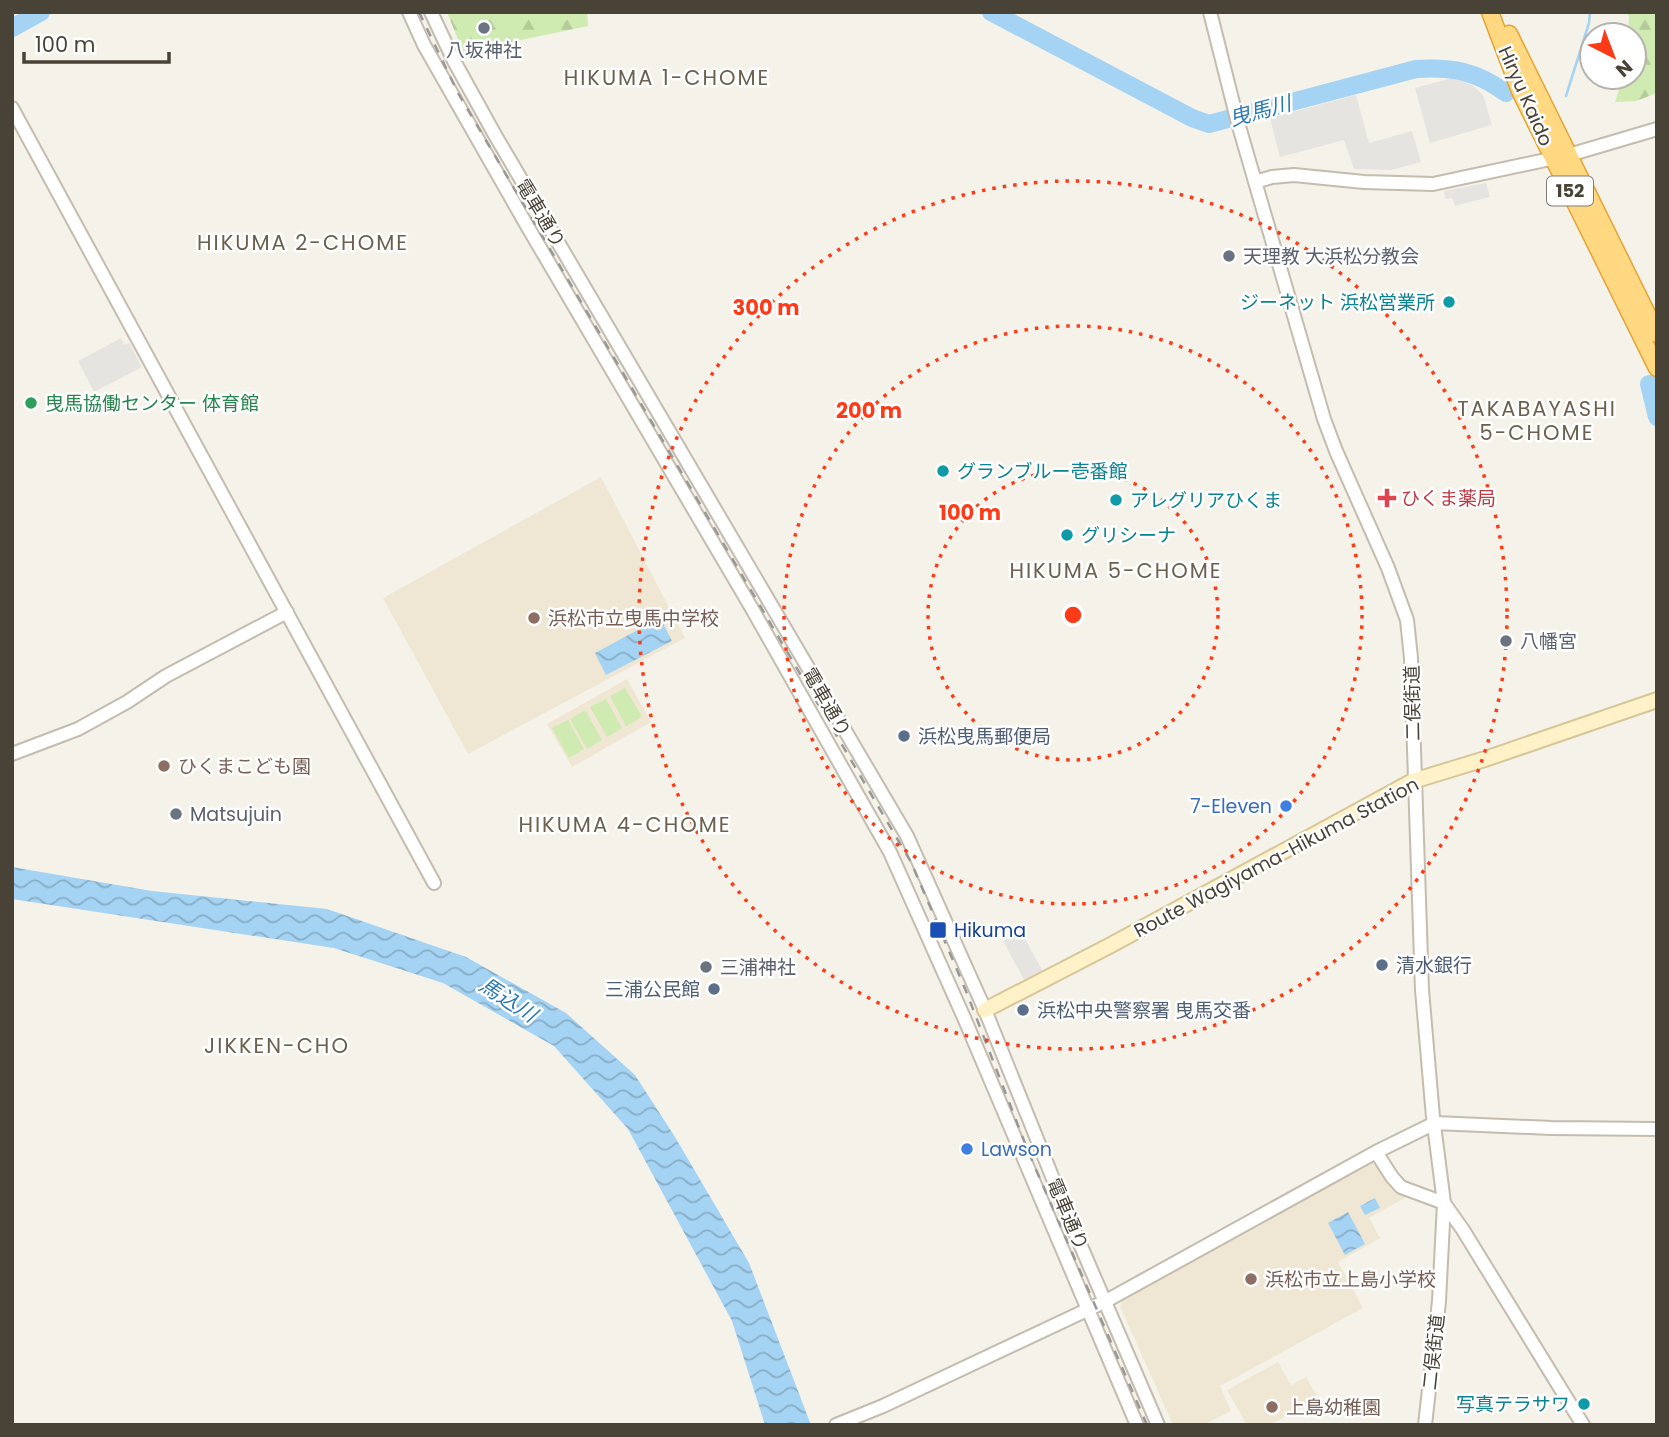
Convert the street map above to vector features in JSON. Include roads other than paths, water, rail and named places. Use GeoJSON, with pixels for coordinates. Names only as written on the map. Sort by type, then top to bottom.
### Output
{"type":"FeatureCollection","features":[{"type":"Feature","properties":{"kind":"highway","name":"Hiryu Kaido"},"geometry":{"type":"LineString","coordinates":[[1490,12],[1521,91],[1561,156],[1657,334]]}},
{"type":"Feature","properties":{"kind":"highway","name":"Hiryu Kaido"},"geometry":{"type":"LineString","coordinates":[[1500,12],[1561,156],[1657,368]]}},
{"type":"Feature","properties":{"kind":"main road","name":"Route Wagiyama-Hikuma Station"},"geometry":{"type":"LineString","coordinates":[[985,1010],[1111,945],[1413,780],[1485,759],[1657,700]]}},
{"type":"Feature","properties":{"kind":"street","name":"電車通り"},"geometry":{"type":"LineString","coordinates":[[409,12],[424,45],[519,212],[751,607],[890,852],[1137,1425]]}},
{"type":"Feature","properties":{"kind":"street","name":"電車通り"},"geometry":{"type":"LineString","coordinates":[[431,12],[454,61],[495,135],[861,761],[898,819],[985,1010],[1063,1204],[1158,1425]]}},
{"type":"Feature","properties":{"kind":"street","name":"二俣街道"},"geometry":{"type":"LineString","coordinates":[[1210,12],[1234,110],[1324,419],[1388,568],[1407,620],[1411,658],[1422,990],[1444,1203],[1439,1301],[1425,1425]]}},
{"type":"Feature","properties":{"kind":"street"},"geometry":{"type":"LineString","coordinates":[[12,108],[434,883]]}},
{"type":"Feature","properties":{"kind":"street"},"geometry":{"type":"LineString","coordinates":[[1255,182],[1294,175],[1364,182],[1433,184],[1561,156],[1657,129]]}},
{"type":"Feature","properties":{"kind":"street"},"geometry":{"type":"LineString","coordinates":[[12,754],[78,729],[127,702],[166,676],[287,612]]}},
{"type":"Feature","properties":{"kind":"street"},"geometry":{"type":"LineString","coordinates":[[836,1425],[930,1385],[1106,1301],[1376,1152],[1435,1123],[1657,1129]]}},
{"type":"Feature","properties":{"kind":"street"},"geometry":{"type":"LineString","coordinates":[[1376,1152],[1402,1187],[1444,1203],[1583,1425]]}},
{"type":"Feature","properties":{"kind":"water"},"geometry":{"type":"Polygon","coordinates":[[[660,618],[672,641],[606,675],[595,653],[660,618]]]}},
{"type":"Feature","properties":{"kind":"water","name":"馬込川"},"geometry":{"type":"Polygon","coordinates":[[[12,867],[152,891],[327,909],[466,957],[566,1013],[635,1075],[675,1137],[749,1263],[811,1425],[765,1425],[732,1321],[628,1129],[554,1046],[443,983],[334,948],[12,899],[12,867]]]}},
{"type":"Feature","properties":{"kind":"water"},"geometry":{"type":"Polygon","coordinates":[[[1375,1198],[1380,1208],[1365,1215],[1360,1206],[1375,1198]]]}},
{"type":"Feature","properties":{"kind":"water"},"geometry":{"type":"Polygon","coordinates":[[[1348,1212],[1365,1244],[1345,1255],[1328,1223],[1348,1212]]]}},
{"type":"Feature","properties":{"kind":"waterway","name":"曳馬川"},"geometry":{"type":"LineString","coordinates":[[12,28],[41,12]]}},
{"type":"Feature","properties":{"kind":"waterway","name":"曳馬川"},"geometry":{"type":"LineString","coordinates":[[991,12],[1192,118],[1209,124],[1416,69],[1464,72],[1506,93]]}},
{"type":"Feature","properties":{"kind":"waterway"},"geometry":{"type":"LineString","coordinates":[[1566,96],[1590,12]]}},
{"type":"Feature","properties":{"kind":"waterway"},"geometry":{"type":"LineString","coordinates":[[1649,384],[1657,417]]}},
{"type":"Feature","properties":{"kind":"railway"},"geometry":{"type":"LineString","coordinates":[[419,12],[458,93],[911,862],[966,991],[1028,1151],[1147,1425]]}},
{"type":"Feature","properties":{"kind":"place","name":"八坂神社"},"geometry":{"type":"Point","coordinates":[484,28]}},
{"type":"Feature","properties":{"kind":"place","name":"天理教 大浜松分教会"},"geometry":{"type":"Point","coordinates":[1229,256]}},
{"type":"Feature","properties":{"kind":"place","name":"ジーネット 浜松営業所"},"geometry":{"type":"Point","coordinates":[1449,302]}},
{"type":"Feature","properties":{"kind":"place","name":"曳馬協働センター 体育館"},"geometry":{"type":"Point","coordinates":[31,403]}},
{"type":"Feature","properties":{"kind":"place","name":"グランブルー壱番館"},"geometry":{"type":"Point","coordinates":[943,471]}},
{"type":"Feature","properties":{"kind":"place","name":"ひくま薬局"},"geometry":{"type":"Point","coordinates":[1387,498]}},
{"type":"Feature","properties":{"kind":"place","name":"アレグリアひくま"},"geometry":{"type":"Point","coordinates":[1116,500]}},
{"type":"Feature","properties":{"kind":"place","name":"グリシーナ"},"geometry":{"type":"Point","coordinates":[1067,535]}},
{"type":"Feature","properties":{"kind":"place","name":"浜松市立曳馬中学校"},"geometry":{"type":"Point","coordinates":[534,618]}},
{"type":"Feature","properties":{"kind":"place","name":"八幡宮"},"geometry":{"type":"Point","coordinates":[1506,641]}},
{"type":"Feature","properties":{"kind":"place","name":"浜松曳馬郵便局"},"geometry":{"type":"Point","coordinates":[904,736]}},
{"type":"Feature","properties":{"kind":"place","name":"ひくまこども園"},"geometry":{"type":"Point","coordinates":[164,766]}},
{"type":"Feature","properties":{"kind":"place","name":"7-Eleven"},"geometry":{"type":"Point","coordinates":[1286,806]}},
{"type":"Feature","properties":{"kind":"place","name":"Matsujuin"},"geometry":{"type":"Point","coordinates":[176,814]}},
{"type":"Feature","properties":{"kind":"place","name":"Hikuma"},"geometry":{"type":"Point","coordinates":[938,930]}},
{"type":"Feature","properties":{"kind":"place","name":"清水銀行"},"geometry":{"type":"Point","coordinates":[1382,965]}},
{"type":"Feature","properties":{"kind":"place","name":"三浦神社"},"geometry":{"type":"Point","coordinates":[706,967]}},
{"type":"Feature","properties":{"kind":"place","name":"三浦公民館"},"geometry":{"type":"Point","coordinates":[714,989]}},
{"type":"Feature","properties":{"kind":"place","name":"浜松中央警察署 曳馬交番"},"geometry":{"type":"Point","coordinates":[1023,1010]}},
{"type":"Feature","properties":{"kind":"place","name":"Lawson"},"geometry":{"type":"Point","coordinates":[967,1149]}},
{"type":"Feature","properties":{"kind":"place","name":"浜松市立上島小学校"},"geometry":{"type":"Point","coordinates":[1251,1279]}},
{"type":"Feature","properties":{"kind":"place","name":"写真テラサワ"},"geometry":{"type":"Point","coordinates":[1584,1404]}},
{"type":"Feature","properties":{"kind":"place","name":"上島幼稚園"},"geometry":{"type":"Point","coordinates":[1272,1407]}},
{"type":"Feature","properties":{"kind":"district","name":"HIKUMA 1-CHOME"},"geometry":{"type":"Point","coordinates":[667,78]}},
{"type":"Feature","properties":{"kind":"district","name":"HIKUMA 2-CHOME"},"geometry":{"type":"Point","coordinates":[303,243]}},
{"type":"Feature","properties":{"kind":"district","name":"TAKABAYASHI 5-CHOME"},"geometry":{"type":"Point","coordinates":[1537,421]}},
{"type":"Feature","properties":{"kind":"district","name":"HIKUMA 5-CHOME"},"geometry":{"type":"Point","coordinates":[1116,571]}},
{"type":"Feature","properties":{"kind":"district","name":"HIKUMA 4-CHOME"},"geometry":{"type":"Point","coordinates":[625,825]}},
{"type":"Feature","properties":{"kind":"district","name":"JIKKEN-CHO"},"geometry":{"type":"Point","coordinates":[277,1046]}}]}
